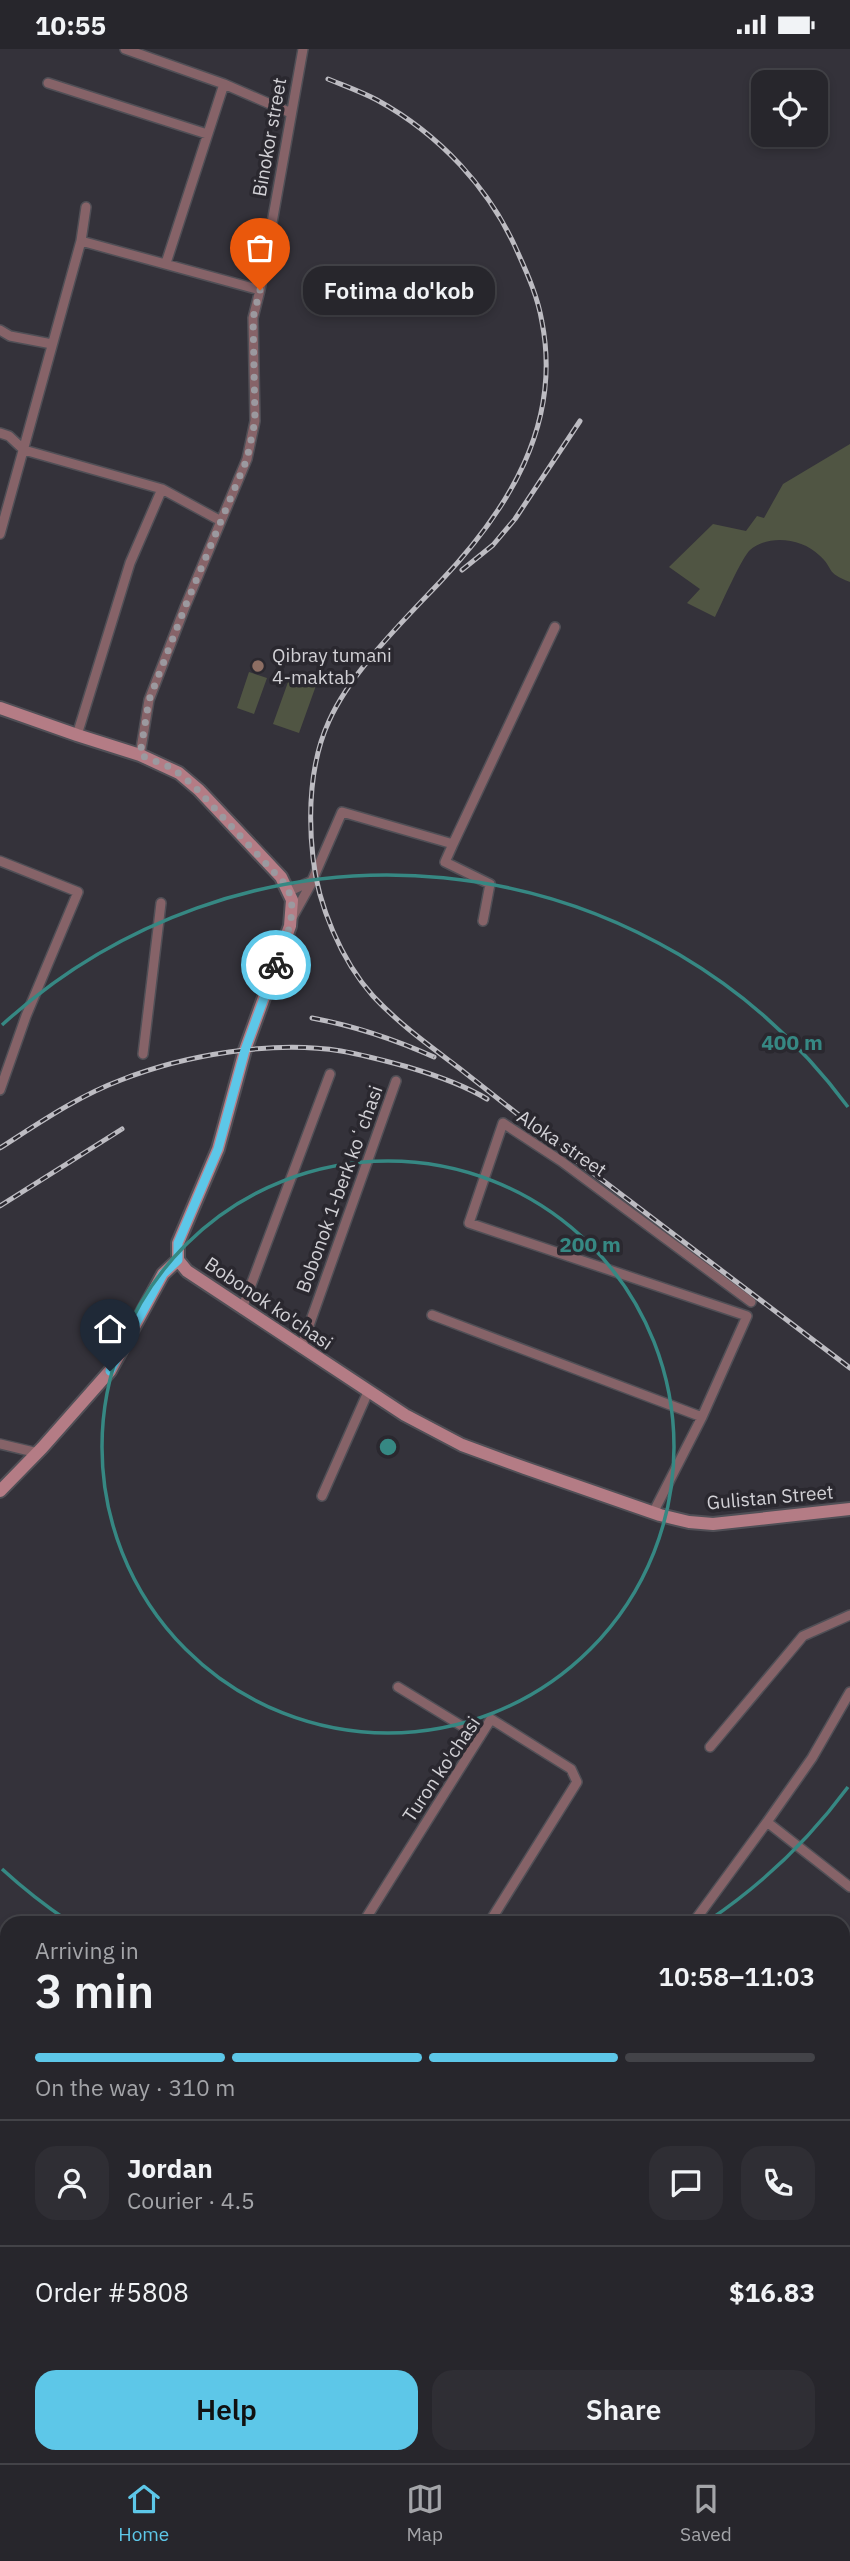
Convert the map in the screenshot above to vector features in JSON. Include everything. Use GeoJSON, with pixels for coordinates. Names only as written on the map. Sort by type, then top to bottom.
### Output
{"type":"FeatureCollection","features":[{"type":"Feature","properties":{"kind":"main road"},"geometry":{"type":"LineString","coordinates":[[0,708],[172,768],[192,784],[281,877],[290,891]]}},
{"type":"Feature","properties":{"kind":"main road","name":"Bobonok ko'chasi"},"geometry":{"type":"LineString","coordinates":[[290,891],[292,917],[245,1050],[218,1149],[178,1243],[178,1260],[192,1275],[242,1309],[414,1420],[462,1445],[653,1513]]}},
{"type":"Feature","properties":{"kind":"main road"},"geometry":{"type":"LineString","coordinates":[[0,1490],[38,1453],[110,1371],[163,1274],[178,1260]]}},
{"type":"Feature","properties":{"kind":"main road","name":"Gulistan Street"},"geometry":{"type":"LineString","coordinates":[[653,1513],[690,1522],[713,1524],[850,1509]]}},
{"type":"Feature","properties":{"kind":"street"},"geometry":{"type":"LineString","coordinates":[[125,49],[150,53],[291,113]]}},
{"type":"Feature","properties":{"kind":"street","name":"Binokor street"},"geometry":{"type":"LineString","coordinates":[[140,755],[149,700],[252,442],[256,390],[253,318],[303,49]]}},
{"type":"Feature","properties":{"kind":"street"},"geometry":{"type":"LineString","coordinates":[[48,83],[207,134]]}},
{"type":"Feature","properties":{"kind":"street"},"geometry":{"type":"LineString","coordinates":[[166,263],[223,84]]}},
{"type":"Feature","properties":{"kind":"street"},"geometry":{"type":"LineString","coordinates":[[0,534],[80,241],[86,207]]}},
{"type":"Feature","properties":{"kind":"street"},"geometry":{"type":"LineString","coordinates":[[80,241],[260,290]]}},
{"type":"Feature","properties":{"kind":"street"},"geometry":{"type":"LineString","coordinates":[[0,330],[10,336],[52,344]]}},
{"type":"Feature","properties":{"kind":"street"},"geometry":{"type":"LineString","coordinates":[[0,433],[9,436],[23,450],[162,489],[221,521]]}},
{"type":"Feature","properties":{"kind":"street"},"geometry":{"type":"LineString","coordinates":[[76,735],[131,563],[162,489]]}},
{"type":"Feature","properties":{"kind":"street"},"geometry":{"type":"LineString","coordinates":[[483,922],[490,884],[445,862],[555,627]]}},
{"type":"Feature","properties":{"kind":"street"},"geometry":{"type":"LineString","coordinates":[[292,917],[312,881],[342,812],[453,844]]}},
{"type":"Feature","properties":{"kind":"street"},"geometry":{"type":"LineString","coordinates":[[0,862],[78,891],[26,1016],[0,1090]]}},
{"type":"Feature","properties":{"kind":"street"},"geometry":{"type":"LineString","coordinates":[[290,891],[312,881]]}},
{"type":"Feature","properties":{"kind":"street"},"geometry":{"type":"LineString","coordinates":[[143,1054],[161,903]]}},
{"type":"Feature","properties":{"kind":"street"},"geometry":{"type":"LineString","coordinates":[[242,1309],[330,1074]]}},
{"type":"Feature","properties":{"kind":"street","name":"Bobonok 1-berk koʻchasi"},"geometry":{"type":"LineString","coordinates":[[301,1348],[396,1081]]}},
{"type":"Feature","properties":{"kind":"street","name":"Aloka street"},"geometry":{"type":"LineString","coordinates":[[702,1417],[747,1316],[469,1223],[503,1123],[561,1161],[751,1302]]}},
{"type":"Feature","properties":{"kind":"street"},"geometry":{"type":"LineString","coordinates":[[432,1314],[702,1417],[653,1513]]}},
{"type":"Feature","properties":{"kind":"street"},"geometry":{"type":"LineString","coordinates":[[322,1496],[368,1392]]}},
{"type":"Feature","properties":{"kind":"street"},"geometry":{"type":"LineString","coordinates":[[0,1444],[38,1453]]}},
{"type":"Feature","properties":{"kind":"street"},"geometry":{"type":"LineString","coordinates":[[710,1747],[803,1636],[850,1615]]}},
{"type":"Feature","properties":{"kind":"street"},"geometry":{"type":"LineString","coordinates":[[398,1687],[480,1737]]}},
{"type":"Feature","properties":{"kind":"street"},"geometry":{"type":"LineString","coordinates":[[698,1916],[812,1758],[850,1692]]}},
{"type":"Feature","properties":{"kind":"street","name":"Turon ko'chasi"},"geometry":{"type":"LineString","coordinates":[[367,1916],[491,1719],[571,1769],[577,1782],[493,1916]]}},
{"type":"Feature","properties":{"kind":"street"},"geometry":{"type":"LineString","coordinates":[[766,1822],[850,1887]]}},
{"type":"Feature","properties":{"kind":"green space"},"geometry":{"type":"Polygon","coordinates":[[[850,444],[850,582],[833,573],[812,549],[794,542],[775,540],[757,545],[746,554],[715,617],[687,603],[700,589],[669,567],[713,524],[746,531],[757,516],[764,518],[783,484],[850,444]]]}},
{"type":"Feature","properties":{"kind":"green space"},"geometry":{"type":"Polygon","coordinates":[[[292,671],[318,680],[299,733],[273,724],[292,671]]]}},
{"type":"Feature","properties":{"kind":"green space"},"geometry":{"type":"Polygon","coordinates":[[[249,672],[267,678],[254,714],[237,708],[249,672]]]}},
{"type":"Feature","properties":{"kind":"railway"},"geometry":{"type":"LineString","coordinates":[[328,79],[371,97],[400,114],[441,146],[477,185],[506,229],[529,278],[542,322],[546,360],[544,396],[536,431],[524,464],[507,495],[465,554],[364,666],[350,684],[329,721],[318,754],[312,788],[311,824],[316,876],[326,913],[341,949],[373,996],[415,1034],[543,1134]]}},
{"type":"Feature","properties":{"kind":"railway"},"geometry":{"type":"LineString","coordinates":[[462,570],[493,545],[515,519],[580,421]]}},
{"type":"Feature","properties":{"kind":"railway"},"geometry":{"type":"LineString","coordinates":[[312,1018],[374,1034],[434,1057]]}},
{"type":"Feature","properties":{"kind":"railway"},"geometry":{"type":"LineString","coordinates":[[0,1148],[105,1086],[172,1063],[258,1049],[315,1048],[358,1054],[439,1077],[487,1099]]}},
{"type":"Feature","properties":{"kind":"railway"},"geometry":{"type":"LineString","coordinates":[[0,1206],[122,1129]]}},
{"type":"Feature","properties":{"kind":"railway"},"geometry":{"type":"LineString","coordinates":[[535,1129],[850,1368]]}},
{"type":"Feature","properties":{"kind":"way so far"},"geometry":{"type":"LineString","coordinates":[[260,290],[253,318],[256,390],[252,442],[149,700],[140,755],[172,768],[199,790],[281,877],[290,891],[293,913],[276,965]]}},
{"type":"Feature","properties":{"kind":"place","name":"Fotima do'kob"},"geometry":{"type":"Point","coordinates":[260,290]}},
{"type":"Feature","properties":{"kind":"place","name":"Qibray tumani 4-maktab"},"geometry":{"type":"Point","coordinates":[258,666]}},
{"type":"Feature","properties":{"kind":"route"},"geometry":{"type":"LineString","coordinates":[[110,1371],[163,1274],[178,1260],[178,1243],[218,1149],[245,1050],[276,965]]}}]}
